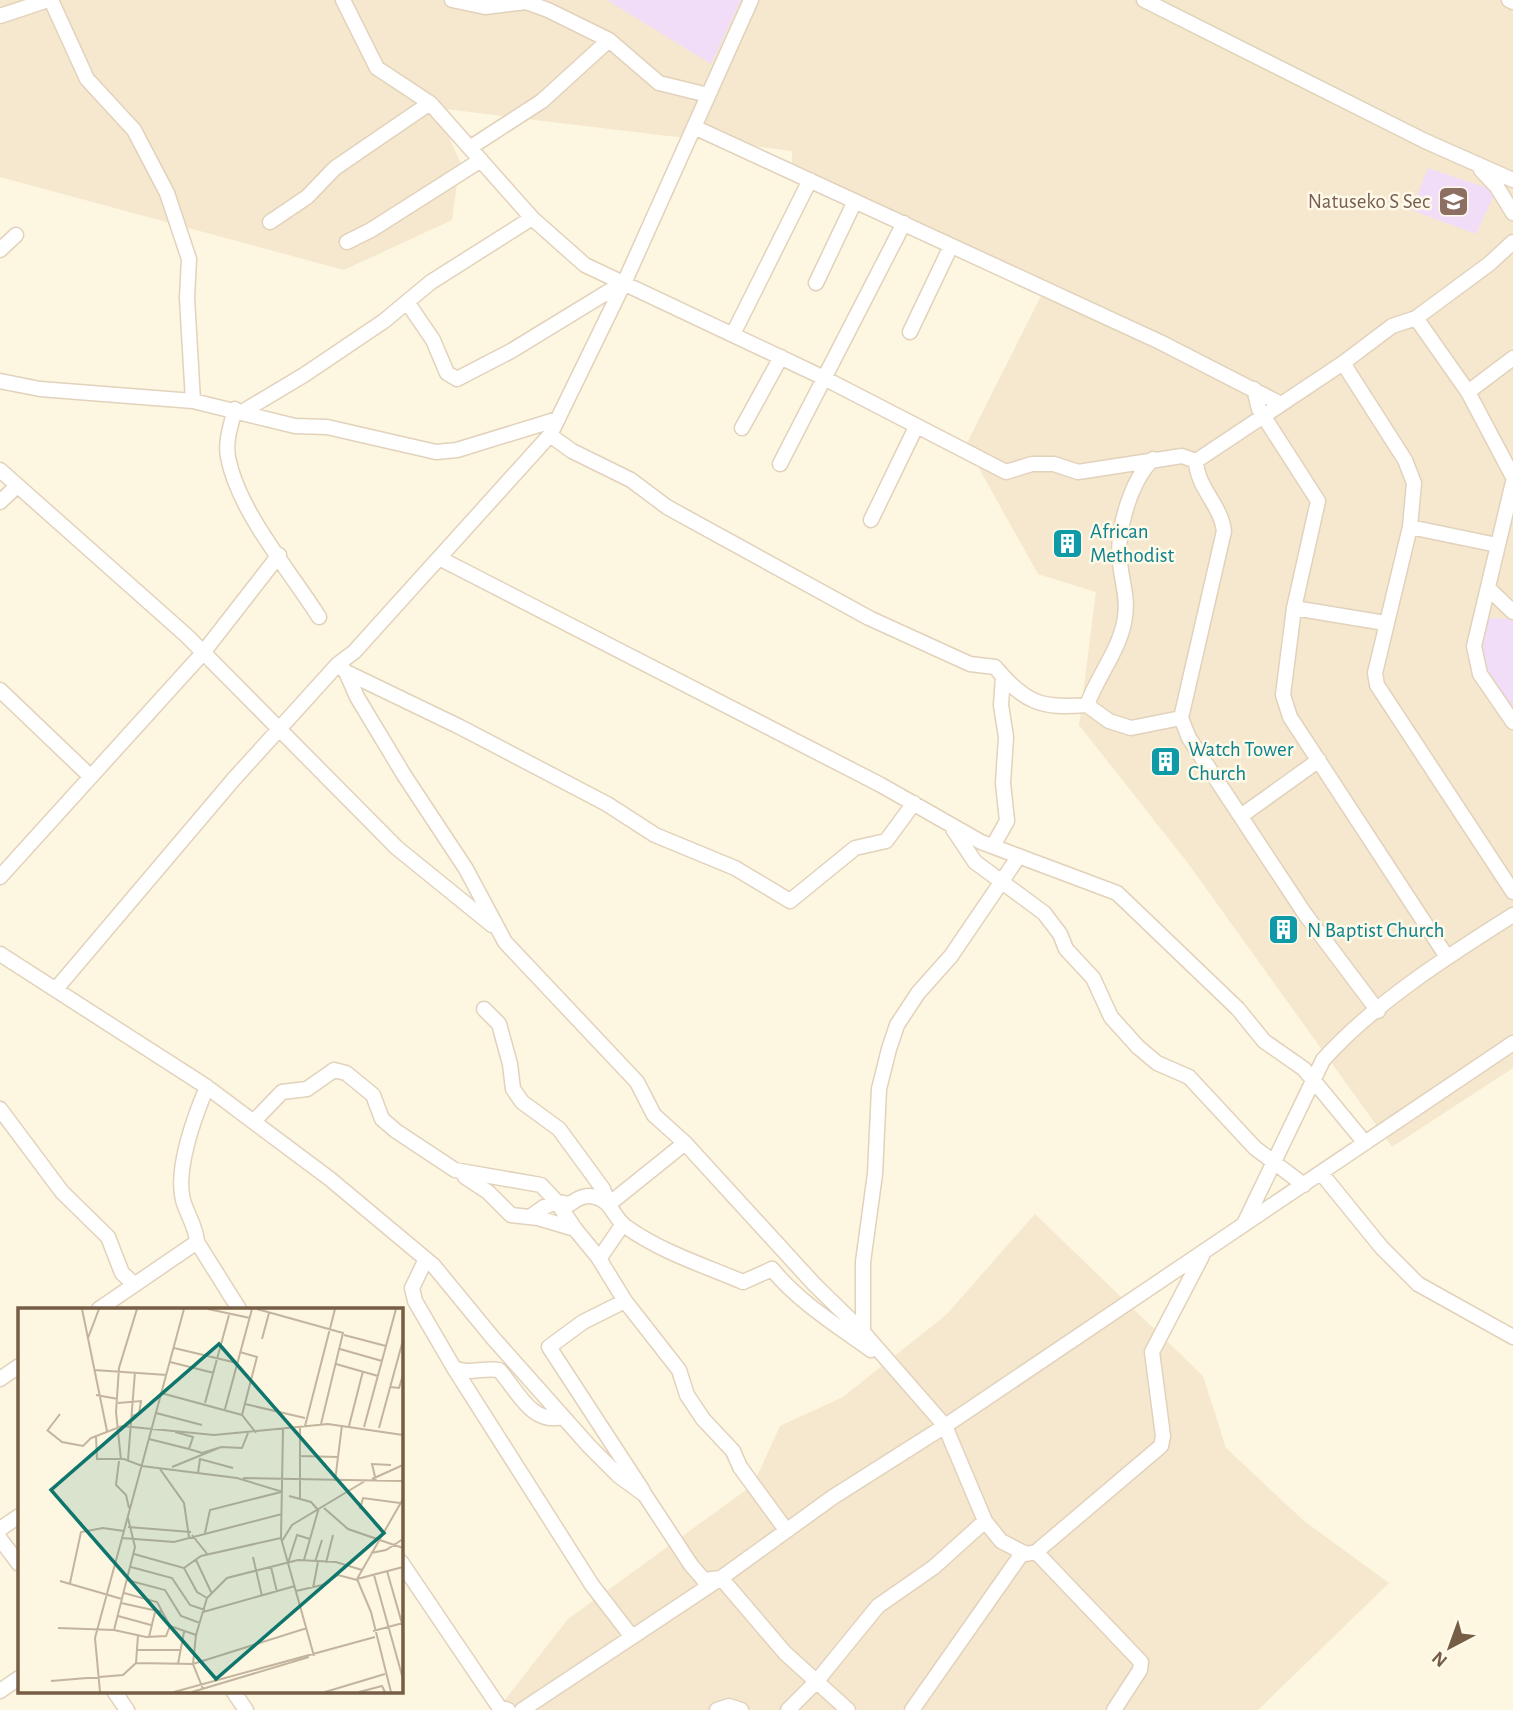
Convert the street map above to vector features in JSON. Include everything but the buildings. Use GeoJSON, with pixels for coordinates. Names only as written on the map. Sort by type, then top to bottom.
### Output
{"type":"FeatureCollection","features":[{"type":"Feature","properties":{"kind":"street"},"geometry":{"type":"LineString","coordinates":[[0,16],[49,0],[87,79],[134,130],[167,193],[189,259],[187,298],[192,401]]}},
{"type":"Feature","properties":{"kind":"street"},"geometry":{"type":"LineString","coordinates":[[343,0],[377,68],[430,103],[532,218],[585,265],[625,281],[826,379],[1006,472],[1032,464],[1054,464],[1078,472],[1182,456],[1196,461]]}},
{"type":"Feature","properties":{"kind":"street"},"geometry":{"type":"LineString","coordinates":[[452,0],[485,7],[526,2],[609,40],[659,83],[708,95]]}},
{"type":"Feature","properties":{"kind":"street"},"geometry":{"type":"LineString","coordinates":[[56,989],[184,836],[280,728],[342,668],[550,435],[625,281],[751,0]]}},
{"type":"Feature","properties":{"kind":"street"},"geometry":{"type":"LineString","coordinates":[[1144,0],[1475,164],[1513,180]]}},
{"type":"Feature","properties":{"kind":"street"},"geometry":{"type":"LineString","coordinates":[[471,147],[542,101],[609,40]]}},
{"type":"Feature","properties":{"kind":"street"},"geometry":{"type":"LineString","coordinates":[[270,222],[307,197],[357,152],[430,103]]}},
{"type":"Feature","properties":{"kind":"street"},"geometry":{"type":"LineString","coordinates":[[694,127],[904,223],[1281,404]]}},
{"type":"Feature","properties":{"kind":"street"},"geometry":{"type":"LineString","coordinates":[[347,242],[371,230],[481,160]]}},
{"type":"Feature","properties":{"kind":"street"},"geometry":{"type":"LineString","coordinates":[[1475,164],[1497,187],[1513,213]]}},
{"type":"Feature","properties":{"kind":"street"},"geometry":{"type":"LineString","coordinates":[[733,334],[810,180]]}},
{"type":"Feature","properties":{"kind":"street"},"geometry":{"type":"LineString","coordinates":[[816,283],[855,201]]}},
{"type":"Feature","properties":{"kind":"street"},"geometry":{"type":"LineString","coordinates":[[319,617],[262,531],[232,470],[227,444],[238,411],[304,375],[407,303],[431,282],[532,218]]}},
{"type":"Feature","properties":{"kind":"street"},"geometry":{"type":"LineString","coordinates":[[780,464],[904,223]]}},
{"type":"Feature","properties":{"kind":"street"},"geometry":{"type":"LineString","coordinates":[[0,250],[16,235]]}},
{"type":"Feature","properties":{"kind":"street"},"geometry":{"type":"LineString","coordinates":[[1196,461],[1343,363],[1392,326],[1416,318],[1489,264],[1513,242]]}},
{"type":"Feature","properties":{"kind":"street"},"geometry":{"type":"LineString","coordinates":[[910,332],[951,246]]}},
{"type":"Feature","properties":{"kind":"street"},"geometry":{"type":"LineString","coordinates":[[407,303],[433,340],[447,373],[457,379],[511,351],[625,281]]}},
{"type":"Feature","properties":{"kind":"street"},"geometry":{"type":"LineString","coordinates":[[1416,318],[1468,392],[1513,480],[1474,646],[1475,660],[1513,722]]}},
{"type":"Feature","properties":{"kind":"street"},"geometry":{"type":"LineString","coordinates":[[742,428],[781,357]]}},
{"type":"Feature","properties":{"kind":"street"},"geometry":{"type":"LineString","coordinates":[[1468,392],[1513,358]]}},
{"type":"Feature","properties":{"kind":"street"},"geometry":{"type":"LineString","coordinates":[[1343,363],[1405,460],[1414,483],[1410,527],[1385,622],[1375,673],[1383,698],[1513,892]]}},
{"type":"Feature","properties":{"kind":"street"},"geometry":{"type":"LineString","coordinates":[[0,381],[40,389],[68,389],[192,401],[295,426],[327,427],[446,452],[558,419]]}},
{"type":"Feature","properties":{"kind":"street"},"geometry":{"type":"LineString","coordinates":[[1254,389],[1263,415],[1318,501],[1294,608],[1283,695],[1290,717],[1447,957]]}},
{"type":"Feature","properties":{"kind":"street"},"geometry":{"type":"LineString","coordinates":[[871,520],[916,427]]}},
{"type":"Feature","properties":{"kind":"street"},"geometry":{"type":"LineString","coordinates":[[550,435],[572,451],[631,480],[667,507],[869,618],[970,664],[995,667],[1003,677],[1041,705],[1061,708],[1087,705],[1109,721],[1131,728],[1181,718]]}},
{"type":"Feature","properties":{"kind":"street"},"geometry":{"type":"LineString","coordinates":[[1087,705],[1122,631],[1126,595],[1120,563],[1120,529],[1144,469],[1153,459]]}},
{"type":"Feature","properties":{"kind":"street"},"geometry":{"type":"LineString","coordinates":[[1196,461],[1197,475],[1222,518],[1224,531],[1181,718],[1189,738],[1305,914],[1378,1011]]}},
{"type":"Feature","properties":{"kind":"street"},"geometry":{"type":"LineString","coordinates":[[0,470],[187,636],[397,848],[496,928]]}},
{"type":"Feature","properties":{"kind":"street"},"geometry":{"type":"LineString","coordinates":[[0,502],[17,486]]}},
{"type":"Feature","properties":{"kind":"street"},"geometry":{"type":"LineString","coordinates":[[1410,527],[1497,545]]}},
{"type":"Feature","properties":{"kind":"street"},"geometry":{"type":"LineString","coordinates":[[0,877],[202,654],[279,555]]}},
{"type":"Feature","properties":{"kind":"street"},"geometry":{"type":"LineString","coordinates":[[439,558],[914,803],[950,825],[993,846],[1117,892],[1238,1009],[1264,1041],[1295,1061],[1313,1078],[1365,1143]]}},
{"type":"Feature","properties":{"kind":"street"},"geometry":{"type":"LineString","coordinates":[[1488,588],[1513,612]]}},
{"type":"Feature","properties":{"kind":"street"},"geometry":{"type":"LineString","coordinates":[[1294,608],[1385,622]]}},
{"type":"Feature","properties":{"kind":"street"},"geometry":{"type":"LineString","coordinates":[[342,668],[607,804],[655,835],[735,869],[787,901],[797,898],[855,848],[886,841],[914,803]]}},
{"type":"Feature","properties":{"kind":"street"},"geometry":{"type":"LineString","coordinates":[[342,668],[404,775],[466,869],[505,942],[637,1082],[654,1115],[685,1143],[761,1230],[863,1332],[945,1426],[985,1521],[1001,1541],[1030,1552],[1141,1662],[1140,1670],[1114,1710]]}},
{"type":"Feature","properties":{"kind":"street"},"geometry":{"type":"LineString","coordinates":[[993,846],[1007,821],[1003,782],[1006,737],[1000,705],[1003,677]]}},
{"type":"Feature","properties":{"kind":"street"},"geometry":{"type":"LineString","coordinates":[[0,690],[91,777]]}},
{"type":"Feature","properties":{"kind":"street"},"geometry":{"type":"LineString","coordinates":[[1241,816],[1319,760]]}},
{"type":"Feature","properties":{"kind":"street"},"geometry":{"type":"LineString","coordinates":[[950,825],[975,862],[1029,899],[1044,913],[1060,934],[1066,949],[1093,978],[1111,1017],[1138,1047],[1157,1063],[1189,1077],[1255,1148],[1304,1185]]}},
{"type":"Feature","properties":{"kind":"street"},"geometry":{"type":"LineString","coordinates":[[863,1332],[863,1262],[875,1174],[879,1089],[889,1049],[897,1025],[918,993],[951,956],[1018,856]]}},
{"type":"Feature","properties":{"kind":"street"},"geometry":{"type":"LineString","coordinates":[[1243,1226],[1313,1078],[1323,1060],[1339,1041],[1447,957],[1513,915]]}},
{"type":"Feature","properties":{"kind":"street"},"geometry":{"type":"LineString","coordinates":[[0,954],[207,1087],[254,1121],[426,1259],[564,1417],[619,1476],[645,1495]]}},
{"type":"Feature","properties":{"kind":"street"},"geometry":{"type":"LineString","coordinates":[[484,1009],[499,1024],[510,1064],[513,1089],[522,1102],[545,1117],[569,1141],[603,1189],[609,1204],[623,1224],[673,1255],[743,1282],[772,1269],[785,1286],[811,1307],[883,1358]]}},
{"type":"Feature","properties":{"kind":"street"},"geometry":{"type":"LineString","coordinates":[[522,1710],[721,1578],[833,1497],[945,1426],[1513,1043]]}},
{"type":"Feature","properties":{"kind":"street"},"geometry":{"type":"LineString","coordinates":[[254,1121],[282,1092],[307,1089],[330,1071],[338,1070],[346,1073],[373,1095],[382,1119],[488,1192],[512,1215],[575,1228]]}},
{"type":"Feature","properties":{"kind":"street"},"geometry":{"type":"LineString","coordinates":[[207,1087],[192,1121],[183,1174],[183,1199],[196,1230],[197,1242],[238,1308]]}},
{"type":"Feature","properties":{"kind":"street"},"geometry":{"type":"LineString","coordinates":[[0,1109],[62,1192],[108,1237],[122,1273],[134,1284]]}},
{"type":"Feature","properties":{"kind":"street"},"geometry":{"type":"LineString","coordinates":[[609,1204],[685,1143]]}},
{"type":"Feature","properties":{"kind":"street"},"geometry":{"type":"LineString","coordinates":[[455,1170],[541,1185],[557,1202],[599,1259],[642,1326],[679,1370],[687,1395],[697,1411],[733,1451],[740,1467],[786,1530]]}},
{"type":"Feature","properties":{"kind":"street"},"geometry":{"type":"LineString","coordinates":[[1321,1173],[1382,1248],[1418,1284],[1513,1337]]}},
{"type":"Feature","properties":{"kind":"street"},"geometry":{"type":"LineString","coordinates":[[530,1217],[544,1207],[557,1202],[570,1204],[579,1197],[594,1196],[609,1204]]}},
{"type":"Feature","properties":{"kind":"street"},"geometry":{"type":"LineString","coordinates":[[599,1259],[623,1224]]}},
{"type":"Feature","properties":{"kind":"street"},"geometry":{"type":"LineString","coordinates":[[100,1308],[197,1242]]}},
{"type":"Feature","properties":{"kind":"street"},"geometry":{"type":"LineString","coordinates":[[912,1710],[1030,1552],[1161,1446],[1163,1436],[1152,1352],[1204,1252]]}},
{"type":"Feature","properties":{"kind":"street"},"geometry":{"type":"LineString","coordinates":[[426,1259],[412,1288],[415,1301],[454,1368],[585,1574],[632,1637]]}},
{"type":"Feature","properties":{"kind":"street"},"geometry":{"type":"LineString","coordinates":[[625,1300],[575,1327],[549,1347],[698,1572],[705,1580],[721,1578]]}},
{"type":"Feature","properties":{"kind":"street"},"geometry":{"type":"LineString","coordinates":[[0,1379],[18,1367]]}},
{"type":"Feature","properties":{"kind":"street"},"geometry":{"type":"LineString","coordinates":[[454,1368],[463,1372],[488,1368],[499,1370],[534,1413],[553,1420],[564,1417]]}},
{"type":"Feature","properties":{"kind":"street"},"geometry":{"type":"LineString","coordinates":[[0,1529],[18,1517]]}},
{"type":"Feature","properties":{"kind":"street"},"geometry":{"type":"LineString","coordinates":[[788,1710],[816,1682],[878,1606],[934,1567],[985,1521]]}},
{"type":"Feature","properties":{"kind":"street"},"geometry":{"type":"LineString","coordinates":[[0,1539],[18,1563]]}},
{"type":"Feature","properties":{"kind":"street"},"geometry":{"type":"LineString","coordinates":[[402,1563],[499,1707],[508,1710]]}},
{"type":"Feature","properties":{"kind":"street"},"geometry":{"type":"LineString","coordinates":[[721,1578],[785,1653],[848,1710]]}},
{"type":"Feature","properties":{"kind":"street"},"geometry":{"type":"LineString","coordinates":[[0,1691],[18,1679]]}},
{"type":"Feature","properties":{"kind":"street"},"geometry":{"type":"LineString","coordinates":[[115,1692],[127,1710]]}},
{"type":"Feature","properties":{"kind":"street"},"geometry":{"type":"LineString","coordinates":[[234,1692],[246,1710]]}},
{"type":"Feature","properties":{"kind":"street"},"geometry":{"type":"LineString","coordinates":[[717,1710],[729,1706],[741,1710]]}},
{"type":"Feature","properties":{"kind":"shaded area"},"geometry":{"type":"Polygon","coordinates":[[[0,0],[1513,0],[1513,1068],[1392,1147],[1187,862],[1079,725],[1096,592],[1038,574],[966,445],[1047,284],[792,163],[792,151],[445,109],[441,121],[460,161],[452,220],[344,270],[0,177],[0,0]]]}},
{"type":"Feature","properties":{"kind":"shaded area"},"geometry":{"type":"Polygon","coordinates":[[[607,0],[741,0],[711,64],[607,0]]]}},
{"type":"Feature","properties":{"kind":"shaded area","name":"Natuseko S Sec"},"geometry":{"type":"Polygon","coordinates":[[[1428,168],[1496,191],[1476,234],[1411,210],[1428,168]]]}},
{"type":"Feature","properties":{"kind":"shaded area"},"geometry":{"type":"Polygon","coordinates":[[[1484,618],[1513,619],[1513,709],[1485,666],[1481,650],[1484,618]]]}},
{"type":"Feature","properties":{"kind":"shaded area"},"geometry":{"type":"Polygon","coordinates":[[[1035,1214],[1203,1376],[1226,1448],[1304,1521],[1389,1583],[1258,1710],[497,1710],[568,1619],[753,1485],[780,1426],[843,1397],[946,1315],[1035,1214]]]}},
{"type":"Feature","properties":{"kind":"place","name":"Natuseko S Sec"},"geometry":{"type":"Point","coordinates":[1453,201]}},
{"type":"Feature","properties":{"kind":"place","name":"African Methodist"},"geometry":{"type":"Point","coordinates":[1067,543]}},
{"type":"Feature","properties":{"kind":"place","name":"Watch Tower Church"},"geometry":{"type":"Point","coordinates":[1165,761]}},
{"type":"Feature","properties":{"kind":"place","name":"N Baptist Church"},"geometry":{"type":"Point","coordinates":[1284,930]}}]}
